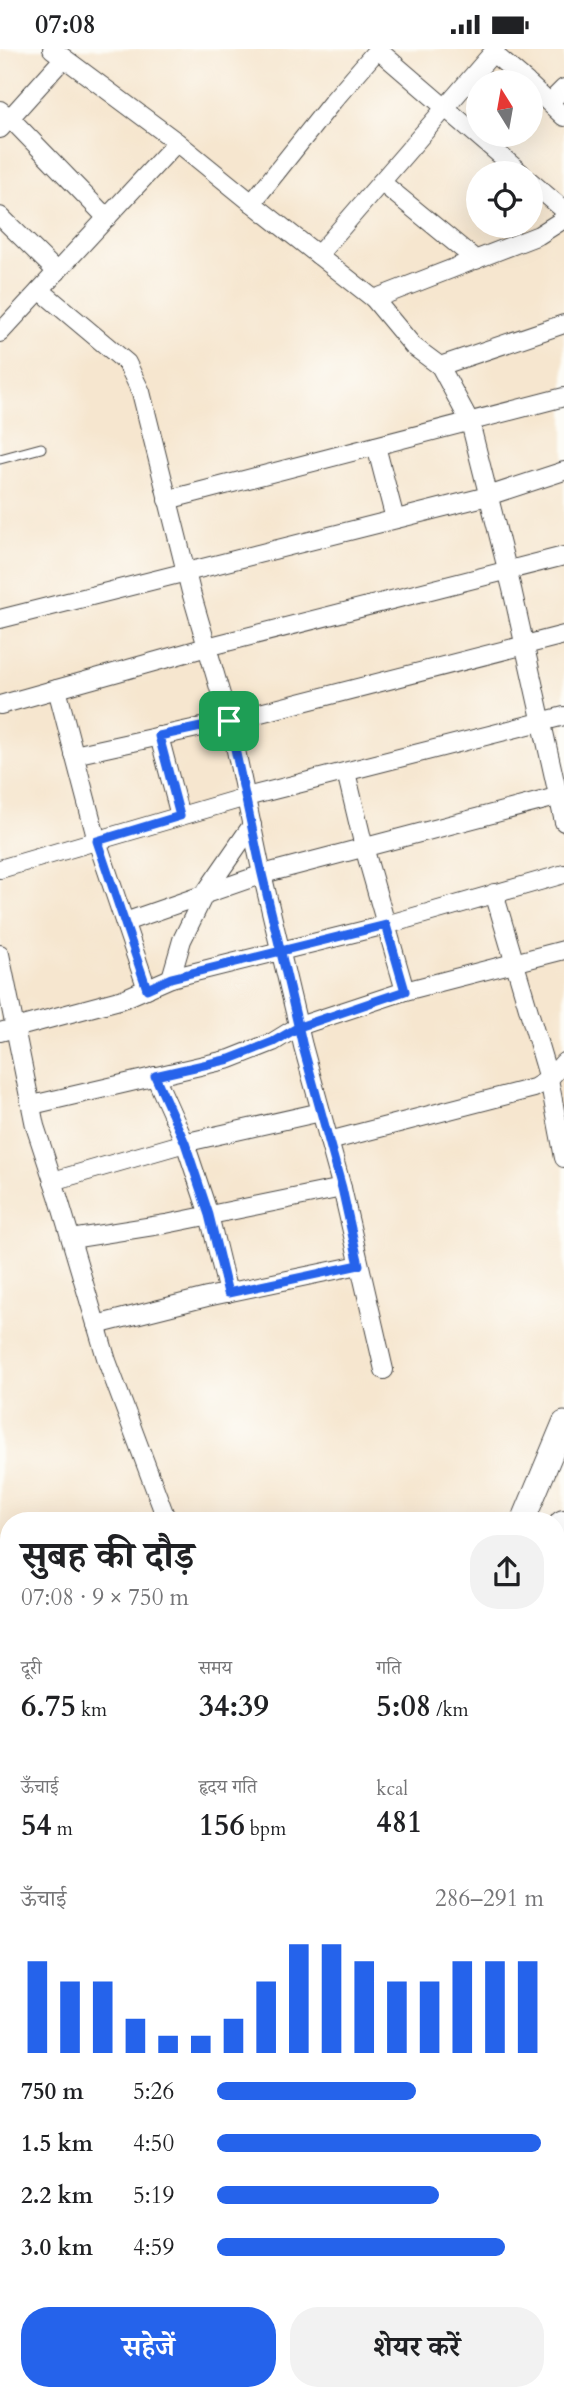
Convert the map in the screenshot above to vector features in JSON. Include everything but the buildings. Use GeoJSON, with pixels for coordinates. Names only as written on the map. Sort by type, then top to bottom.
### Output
{"type":"FeatureCollection","features":[{"type":"Feature","properties":{"kind":"street"},"geometry":{"type":"LineString","coordinates":[[252,203],[378,49],[507,161]]}},
{"type":"Feature","properties":{"kind":"street"},"geometry":{"type":"LineString","coordinates":[[318,255],[494,51],[514,70]]}},
{"type":"Feature","properties":{"kind":"street"},"geometry":{"type":"LineString","coordinates":[[107,218],[3,119],[57,54],[177,142],[374,299],[413,346],[440,366],[470,422],[561,796],[564,822]]}},
{"type":"Feature","properties":{"kind":"street"},"geometry":{"type":"LineString","coordinates":[[550,102],[564,88]]}},
{"type":"Feature","properties":{"kind":"street"},"geometry":{"type":"LineString","coordinates":[[543,96],[564,117]]}},
{"type":"Feature","properties":{"kind":"street"},"geometry":{"type":"LineString","coordinates":[[0,333],[177,142]]}},
{"type":"Feature","properties":{"kind":"street"},"geometry":{"type":"LineString","coordinates":[[381,182],[476,260]]}},
{"type":"Feature","properties":{"kind":"street"},"geometry":{"type":"LineString","coordinates":[[543,192],[564,210]]}},
{"type":"Feature","properties":{"kind":"street"},"geometry":{"type":"LineString","coordinates":[[0,217],[57,272]]}},
{"type":"Feature","properties":{"kind":"street"},"geometry":{"type":"LineString","coordinates":[[374,299],[540,235],[564,219]]}},
{"type":"Feature","properties":{"kind":"street"},"geometry":{"type":"LineString","coordinates":[[40,290],[127,363],[141,392],[186,572],[229,721],[280,950],[342,1188],[384,1370]]}},
{"type":"Feature","properties":{"kind":"street"},"geometry":{"type":"LineString","coordinates":[[440,366],[564,324]]}},
{"type":"Feature","properties":{"kind":"street"},"geometry":{"type":"LineString","coordinates":[[167,500],[564,397]]}},
{"type":"Feature","properties":{"kind":"street"},"geometry":{"type":"LineString","coordinates":[[376,446],[395,519]]}},
{"type":"Feature","properties":{"kind":"street"},"geometry":{"type":"LineString","coordinates":[[0,619],[488,496],[564,471]]}},
{"type":"Feature","properties":{"kind":"street"},"geometry":{"type":"LineString","coordinates":[[0,705],[207,647],[564,556]]}},
{"type":"Feature","properties":{"kind":"street"},"geometry":{"type":"LineString","coordinates":[[74,755],[229,721],[564,635]]}},
{"type":"Feature","properties":{"kind":"street"},"geometry":{"type":"LineString","coordinates":[[57,689],[97,841],[147,989]]}},
{"type":"Feature","properties":{"kind":"street"},"geometry":{"type":"LineString","coordinates":[[0,869],[246,797],[564,716]]}},
{"type":"Feature","properties":{"kind":"street"},"geometry":{"type":"LineString","coordinates":[[159,736],[180,816]]}},
{"type":"Feature","properties":{"kind":"street"},"geometry":{"type":"LineString","coordinates":[[345,772],[405,991]]}},
{"type":"Feature","properties":{"kind":"street"},"geometry":{"type":"LineString","coordinates":[[125,922],[262,874],[561,796]]}},
{"type":"Feature","properties":{"kind":"street"},"geometry":{"type":"LineString","coordinates":[[171,978],[182,940],[205,893],[252,825]]}},
{"type":"Feature","properties":{"kind":"street"},"geometry":{"type":"LineString","coordinates":[[8,1030],[123,999],[171,978],[386,925],[564,874]]}},
{"type":"Feature","properties":{"kind":"street"},"geometry":{"type":"LineString","coordinates":[[494,893],[549,1079],[564,1158]]}},
{"type":"Feature","properties":{"kind":"street"},"geometry":{"type":"LineString","coordinates":[[32,1105],[230,1059],[273,1042],[299,1027],[405,991],[564,950]]}},
{"type":"Feature","properties":{"kind":"street"},"geometry":{"type":"LineString","coordinates":[[0,954],[8,1030],[32,1105],[35,1126],[107,1361],[164,1512]]}},
{"type":"Feature","properties":{"kind":"street"},"geometry":{"type":"LineString","coordinates":[[329,1141],[534,1088],[549,1079],[564,1062]]}},
{"type":"Feature","properties":{"kind":"street"},"geometry":{"type":"LineString","coordinates":[[155,1076],[185,1143],[209,1215],[228,1293]]}},
{"type":"Feature","properties":{"kind":"street"},"geometry":{"type":"LineString","coordinates":[[53,1181],[185,1143],[321,1112]]}},
{"type":"Feature","properties":{"kind":"street"},"geometry":{"type":"LineString","coordinates":[[71,1239],[342,1188]]}},
{"type":"Feature","properties":{"kind":"street"},"geometry":{"type":"LineString","coordinates":[[96,1325],[359,1265]]}},
{"type":"Feature","properties":{"kind":"street"},"geometry":{"type":"LineString","coordinates":[[527,1512],[564,1423]]}},
{"type":"Feature","properties":{"kind":"lane"},"geometry":{"type":"LineString","coordinates":[[0,459],[41,448]]}},
{"type":"Feature","properties":{"kind":"route"},"geometry":{"type":"LineString","coordinates":[[229,721],[159,736],[180,816],[97,841],[147,989],[171,978],[280,950],[386,925],[405,991],[299,1027],[273,1042],[230,1059],[155,1076],[185,1143],[209,1215],[228,1293],[359,1265],[342,1188],[303,1047],[299,1027],[280,950],[262,874],[229,721]]}}]}
